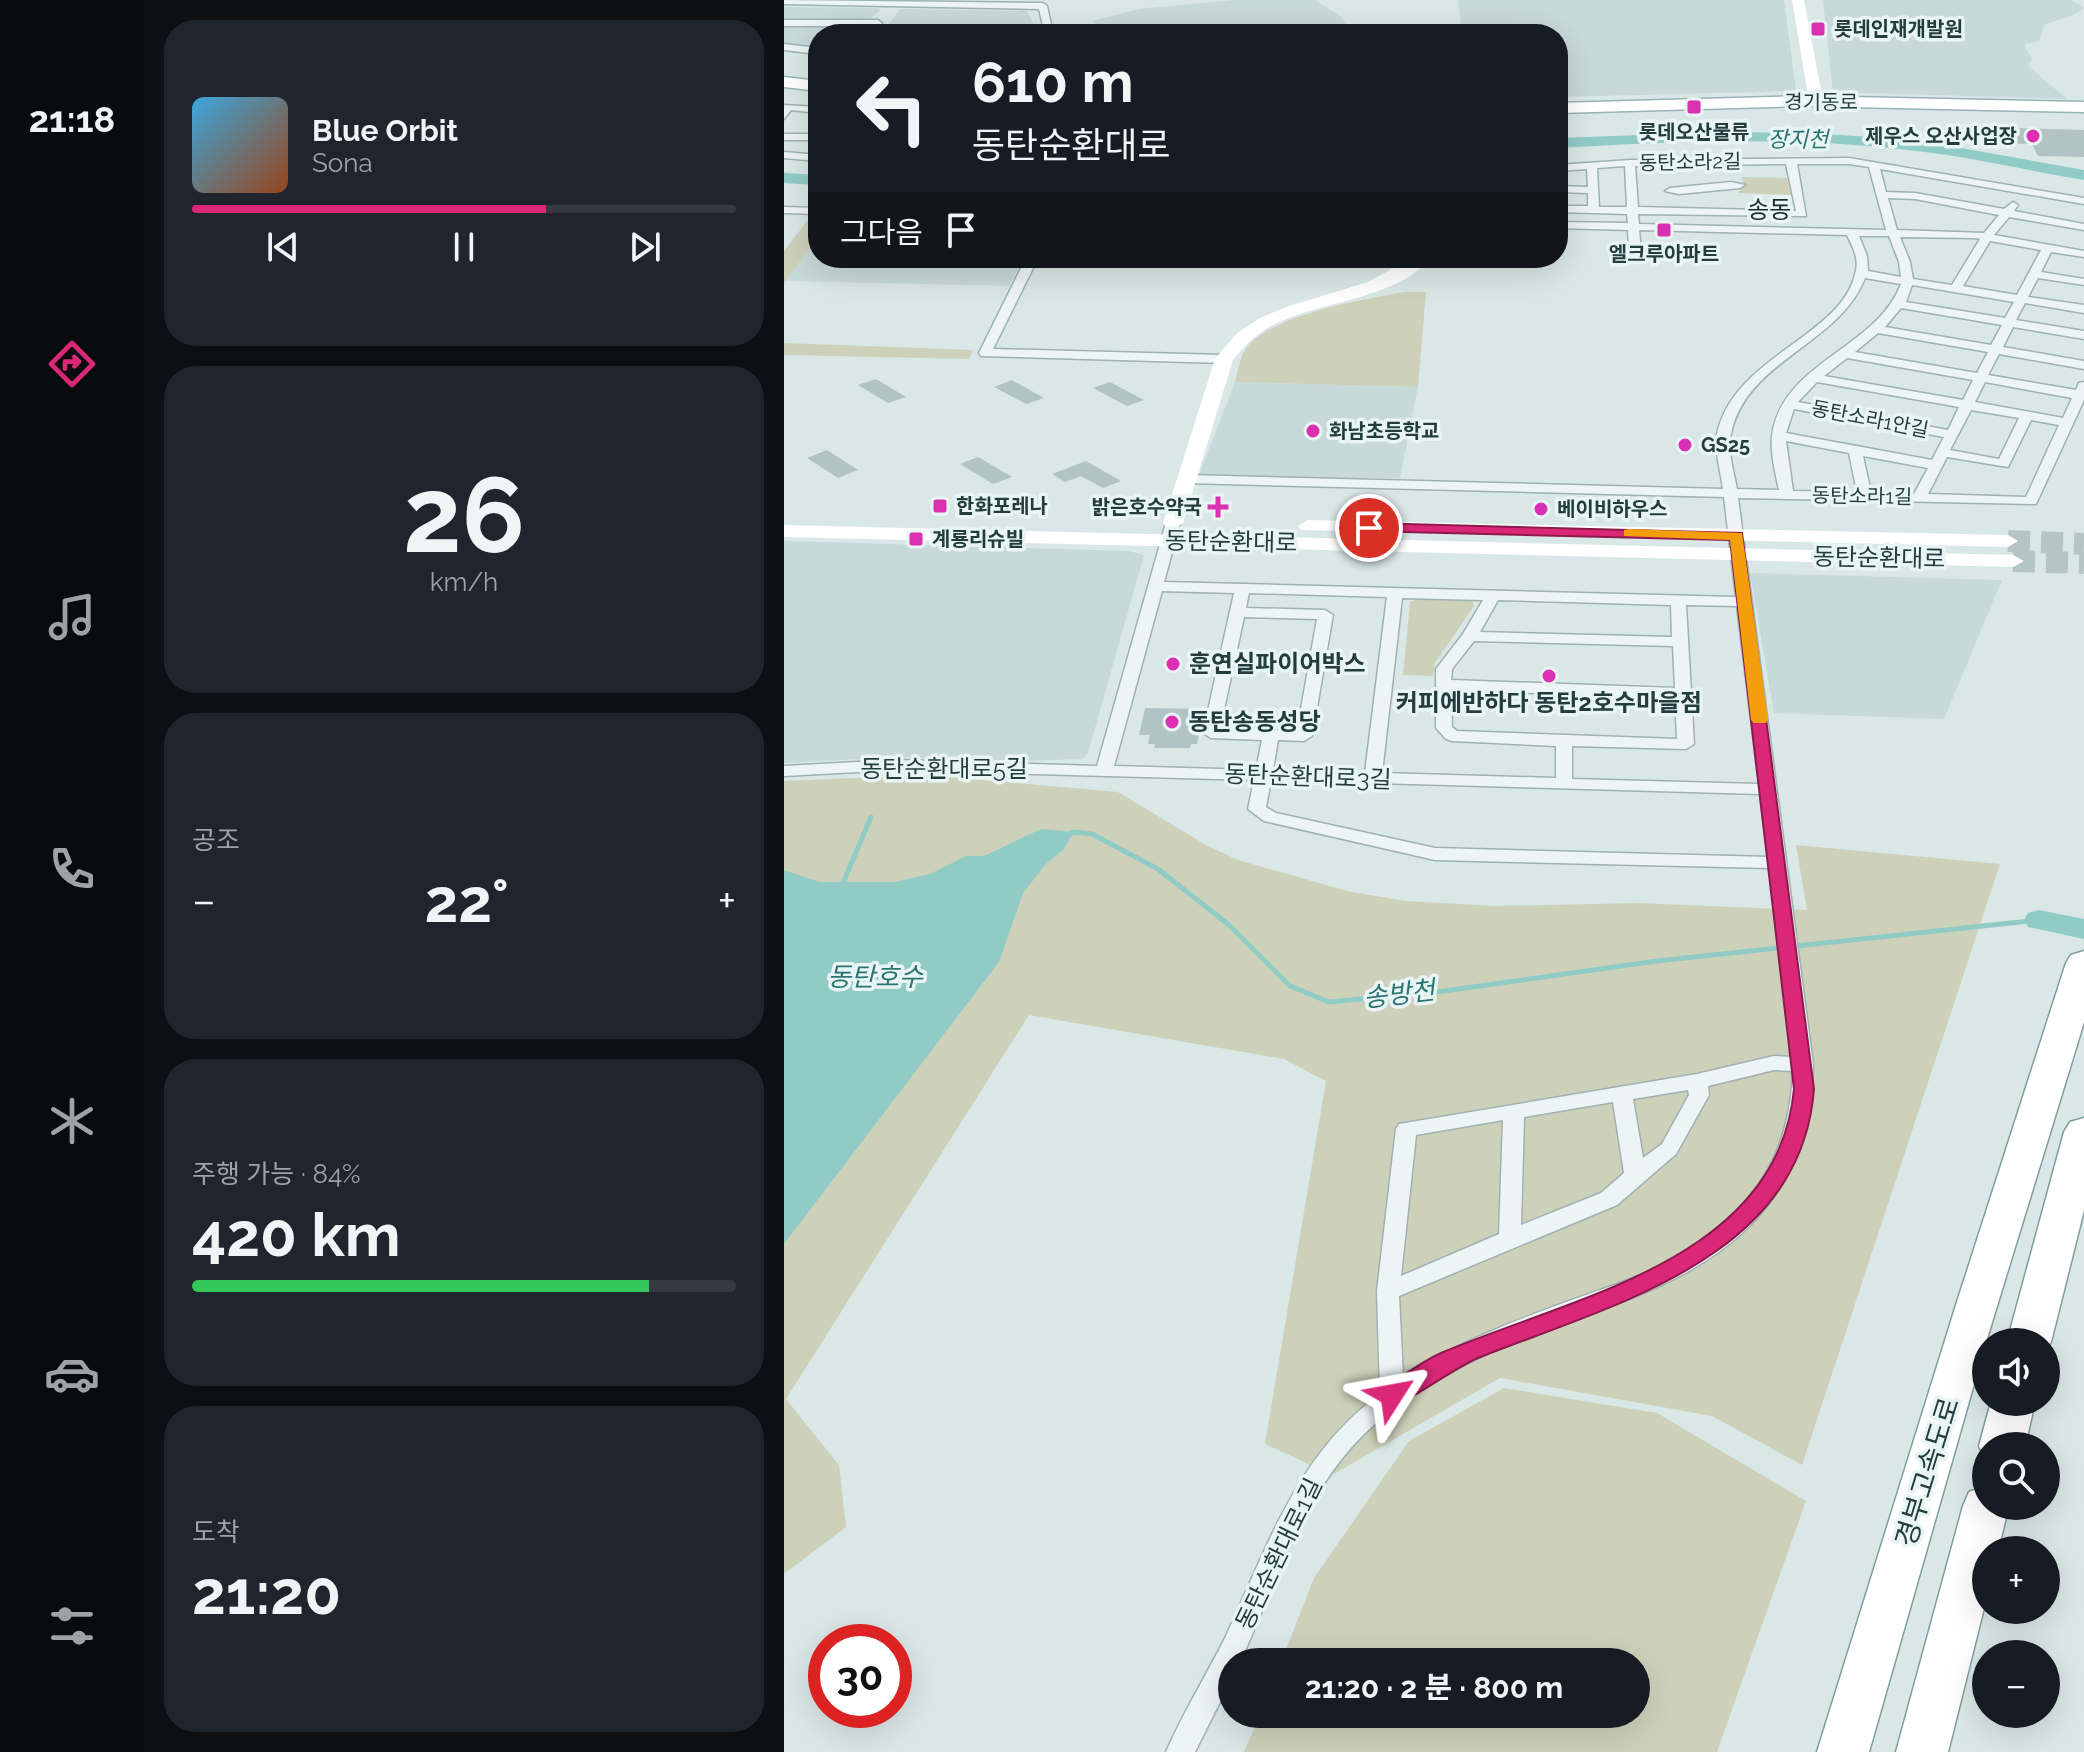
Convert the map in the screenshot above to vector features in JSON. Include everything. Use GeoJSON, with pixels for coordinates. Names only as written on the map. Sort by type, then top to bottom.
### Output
{"type":"FeatureCollection","features":[{"type":"Feature","properties":{"kind":"highway","name":"경부고속도로"},"geometry":{"type":"LineString","coordinates":[[1843,1752],[1972,1320],[2084,963]]}},
{"type":"Feature","properties":{"kind":"highway"},"geometry":{"type":"LineString","coordinates":[[2033,1328],[2084,1132]]}},
{"type":"Feature","properties":{"kind":"highway"},"geometry":{"type":"LineString","coordinates":[[1922,1752],[1982,1520]]}},
{"type":"Feature","properties":{"kind":"main road"},"geometry":{"type":"LineString","coordinates":[[1798,0],[1816,99]]}},
{"type":"Feature","properties":{"kind":"main road"},"geometry":{"type":"LineString","coordinates":[[784,79],[808,83]]}},
{"type":"Feature","properties":{"kind":"main road","name":"경기동로"},"geometry":{"type":"LineString","coordinates":[[1568,105],[1816,99],[2084,105]]}},
{"type":"Feature","properties":{"kind":"main road"},"geometry":{"type":"LineString","coordinates":[[1171,532],[1224,359],[1248,331],[1266,321],[1398,275],[1408,268]]}},
{"type":"Feature","properties":{"kind":"main road","name":"동탄순환대로"},"geometry":{"type":"LineString","coordinates":[[784,513],[1100,530],[1171,532],[1369,528],[1738,545]]}},
{"type":"Feature","properties":{"kind":"main road"},"geometry":{"type":"LineString","coordinates":[[1253,543],[1244,536],[1248,530],[1369,528]]}},
{"type":"Feature","properties":{"kind":"main road","name":"동탄순환대로"},"geometry":{"type":"LineString","coordinates":[[784,531],[1100,530]]}},
{"type":"Feature","properties":{"kind":"main road","name":"동탄순환대로"},"geometry":{"type":"LineString","coordinates":[[1171,532],[1253,543],[1738,545],[2011,551]]}},
{"type":"Feature","properties":{"kind":"street"},"geometry":{"type":"LineString","coordinates":[[784,1],[895,5],[1045,3],[1048,24]]}},
{"type":"Feature","properties":{"kind":"street"},"geometry":{"type":"LineString","coordinates":[[784,23],[878,23],[895,5]]}},
{"type":"Feature","properties":{"kind":"street"},"geometry":{"type":"LineString","coordinates":[[784,47],[808,50]]}},
{"type":"Feature","properties":{"kind":"street"},"geometry":{"type":"LineString","coordinates":[[784,116],[787,107],[808,109]]}},
{"type":"Feature","properties":{"kind":"street"},"geometry":{"type":"LineString","coordinates":[[784,137],[808,137]]}},
{"type":"Feature","properties":{"kind":"street"},"geometry":{"type":"LineString","coordinates":[[784,155],[808,157]]}},
{"type":"Feature","properties":{"kind":"street"},"geometry":{"type":"LineString","coordinates":[[1791,161],[1849,161],[2084,201]]}},
{"type":"Feature","properties":{"kind":"street","name":"동탄소라2길"},"geometry":{"type":"LineString","coordinates":[[1568,167],[1630,163],[1791,161],[1802,214],[1568,209]]}},
{"type":"Feature","properties":{"kind":"street"},"geometry":{"type":"LineString","coordinates":[[1667,162],[1672,211]]}},
{"type":"Feature","properties":{"kind":"street"},"geometry":{"type":"LineString","coordinates":[[1731,162],[1731,174],[1738,178],[1740,185]]}},
{"type":"Feature","properties":{"kind":"street"},"geometry":{"type":"LineString","coordinates":[[1630,163],[1635,252]]}},
{"type":"Feature","properties":{"kind":"street"},"geometry":{"type":"LineString","coordinates":[[1592,165],[1594,210]]}},
{"type":"Feature","properties":{"kind":"street"},"geometry":{"type":"LineString","coordinates":[[1874,165],[1893,234],[1906,262],[1907,280]]}},
{"type":"Feature","properties":{"kind":"street"},"geometry":{"type":"LineString","coordinates":[[1670,191],[1689,191],[1712,184],[1740,185]]}},
{"type":"Feature","properties":{"kind":"street"},"geometry":{"type":"LineString","coordinates":[[1739,213],[1734,191],[1740,185]]}},
{"type":"Feature","properties":{"kind":"street"},"geometry":{"type":"LineString","coordinates":[[1568,189],[1593,190]]}},
{"type":"Feature","properties":{"kind":"street"},"geometry":{"type":"LineString","coordinates":[[1956,288],[1987,236],[2025,190]]}},
{"type":"Feature","properties":{"kind":"street"},"geometry":{"type":"LineString","coordinates":[[1882,195],[1915,196],[2084,227]]}},
{"type":"Feature","properties":{"kind":"street"},"geometry":{"type":"LineString","coordinates":[[784,210],[808,211]]}},
{"type":"Feature","properties":{"kind":"street"},"geometry":{"type":"LineString","coordinates":[[1568,225],[1987,236],[2084,254]]}},
{"type":"Feature","properties":{"kind":"street"},"geometry":{"type":"LineString","coordinates":[[1851,231],[1863,263],[1862,274],[2084,309]]}},
{"type":"Feature","properties":{"kind":"street","name":"동탄소라1안길"},"geometry":{"type":"LineString","coordinates":[[1919,498],[2048,247]]}},
{"type":"Feature","properties":{"kind":"street"},"geometry":{"type":"LineString","coordinates":[[1027,268],[985,353],[1224,359]]}},
{"type":"Feature","properties":{"kind":"street","name":"동탄순환대로1길"},"geometry":{"type":"LineString","coordinates":[[1180,1752],[1229,1660],[1301,1498],[1330,1456],[1365,1417],[1392,1395],[1445,1361],[1665,1274],[1718,1241],[1757,1204],[1785,1162],[1801,1118],[1803,1064],[1723,437],[1726,415],[1734,402],[1767,368],[1841,309],[1862,274]]}},
{"type":"Feature","properties":{"kind":"street"},"geometry":{"type":"LineString","coordinates":[[2034,274],[2084,282]]}},
{"type":"Feature","properties":{"kind":"street","name":"동탄소라1길"},"geometry":{"type":"LineString","coordinates":[[1907,280],[1898,304],[1875,329],[1815,378],[1783,416],[1779,436],[1787,494],[2031,501],[2082,390]]}},
{"type":"Feature","properties":{"kind":"street"},"geometry":{"type":"LineString","coordinates":[[1898,304],[2084,335]]}},
{"type":"Feature","properties":{"kind":"street"},"geometry":{"type":"LineString","coordinates":[[1875,329],[2084,365]]}},
{"type":"Feature","properties":{"kind":"street"},"geometry":{"type":"LineString","coordinates":[[1844,354],[1980,377],[2082,390]]}},
{"type":"Feature","properties":{"kind":"street","name":"동탄소라1안길"},"geometry":{"type":"LineString","coordinates":[[1815,378],[2068,423]]}},
{"type":"Feature","properties":{"kind":"street","name":"동탄소라1안길"},"geometry":{"type":"LineString","coordinates":[[1790,404],[1950,434]]}},
{"type":"Feature","properties":{"kind":"street","name":"동탄소라1안길"},"geometry":{"type":"LineString","coordinates":[[1779,436],[1855,450],[2003,464],[2027,415]]}},
{"type":"Feature","properties":{"kind":"street","name":"동탄소라1안길"},"geometry":{"type":"LineString","coordinates":[[1855,450],[1865,496]]}},
{"type":"Feature","properties":{"kind":"street"},"geometry":{"type":"LineString","coordinates":[[1187,479],[1787,494]]}},
{"type":"Feature","properties":{"kind":"street"},"geometry":{"type":"LineString","coordinates":[[1104,771],[1171,532]]}},
{"type":"Feature","properties":{"kind":"street"},"geometry":{"type":"LineString","coordinates":[[1156,586],[1745,602]]}},
{"type":"Feature","properties":{"kind":"street"},"geometry":{"type":"LineString","coordinates":[[1238,612],[1325,615],[1304,736],[1211,733],[1243,588]]}},
{"type":"Feature","properties":{"kind":"street"},"geometry":{"type":"LineString","coordinates":[[1373,779],[1395,593]]}},
{"type":"Feature","properties":{"kind":"street"},"geometry":{"type":"LineString","coordinates":[[1493,596],[1470,636],[1444,669],[1444,728],[1452,736],[1686,744],[1678,600]]}},
{"type":"Feature","properties":{"kind":"street"},"geometry":{"type":"LineString","coordinates":[[1470,636],[1680,642]]}},
{"type":"Feature","properties":{"kind":"street"},"geometry":{"type":"LineString","coordinates":[[1443,685],[1684,693]]}},
{"type":"Feature","properties":{"kind":"street"},"geometry":{"type":"LineString","coordinates":[[1271,735],[1257,809],[1270,817],[1435,854],[1778,863]]}},
{"type":"Feature","properties":{"kind":"street"},"geometry":{"type":"LineString","coordinates":[[1564,741],[1564,784]]}},
{"type":"Feature","properties":{"kind":"street","name":"동탄순환대로5길"},"geometry":{"type":"LineString","coordinates":[[784,771],[894,765],[1104,771]]}},
{"type":"Feature","properties":{"kind":"street","name":"동탄순환대로3길"},"geometry":{"type":"LineString","coordinates":[[1104,771],[1769,789]]}},
{"type":"Feature","properties":{"kind":"street"},"geometry":{"type":"LineString","coordinates":[[1392,1395],[1388,1291],[1406,1129],[1697,1081],[1774,1063],[1803,1064]]}},
{"type":"Feature","properties":{"kind":"street"},"geometry":{"type":"LineString","coordinates":[[1388,1291],[1609,1199],[1669,1149],[1699,1095],[1697,1081]]}},
{"type":"Feature","properties":{"kind":"street"},"geometry":{"type":"LineString","coordinates":[[1622,1093],[1635,1175]]}},
{"type":"Feature","properties":{"kind":"street"},"geometry":{"type":"LineString","coordinates":[[1510,1239],[1514,1111]]}},
{"type":"Feature","properties":{"kind":"shaded area"},"geometry":{"type":"Polygon","coordinates":[[[1234,0],[1315,0],[1341,17],[1346,24],[1095,24],[1092,21],[1139,9],[1234,0]]]}},
{"type":"Feature","properties":{"kind":"shaded area"},"geometry":{"type":"Polygon","coordinates":[[[1458,0],[1784,0],[1796,91],[1568,97],[1568,24],[1461,24],[1458,0]]]}},
{"type":"Feature","properties":{"kind":"shaded area"},"geometry":{"type":"Polygon","coordinates":[[[1823,0],[2070,0],[2084,8],[2044,25],[2039,41],[2025,47],[2032,59],[2028,66],[2067,99],[1833,92],[1823,0]]]}},
{"type":"Feature","properties":{"kind":"shaded area"},"geometry":{"type":"Polygon","coordinates":[[[784,7],[881,10],[868,20],[784,21],[784,7]]]}},
{"type":"Feature","properties":{"kind":"shaded area"},"geometry":{"type":"Polygon","coordinates":[[[900,9],[1027,11],[1034,24],[889,24],[900,9]]]}},
{"type":"Feature","properties":{"kind":"shaded area"},"geometry":{"type":"Polygon","coordinates":[[[808,25],[808,48],[784,44],[784,27],[808,25]]]}},
{"type":"Feature","properties":{"kind":"shaded area"},"geometry":{"type":"Polygon","coordinates":[[[808,250],[808,268],[1019,268],[1009,286],[785,281],[808,250]]]}},
{"type":"Feature","properties":{"kind":"shaded area","name":"화남초등학교"},"geometry":{"type":"Polygon","coordinates":[[[1235,382],[1418,387],[1400,478],[1206,478],[1199,475],[1235,382]]]}},
{"type":"Feature","properties":{"kind":"shaded area"},"geometry":{"type":"Polygon","coordinates":[[[784,541],[1129,551],[1144,555],[1088,753],[1082,759],[992,762],[902,757],[784,763],[784,541]]]}},
{"type":"Feature","properties":{"kind":"shaded area"},"geometry":{"type":"Polygon","coordinates":[[[1750,573],[2002,580],[1944,719],[1774,713],[1750,573]]]}},
{"type":"Feature","properties":{"kind":"green space"},"geometry":{"type":"Polygon","coordinates":[[[1742,177],[1787,178],[1791,195],[1738,193],[1743,186],[1742,177]]]}},
{"type":"Feature","properties":{"kind":"green space"},"geometry":{"type":"Polygon","coordinates":[[[808,221],[808,251],[784,283],[784,251],[808,221]]]}},
{"type":"Feature","properties":{"kind":"green space"},"geometry":{"type":"Polygon","coordinates":[[[1405,292],[1426,292],[1418,387],[1235,382],[1247,347],[1277,325],[1321,310],[1405,292]]]}},
{"type":"Feature","properties":{"kind":"green space"},"geometry":{"type":"Polygon","coordinates":[[[784,343],[973,350],[969,359],[784,355],[784,343]]]}},
{"type":"Feature","properties":{"kind":"green space"},"geometry":{"type":"Polygon","coordinates":[[[1421,598],[1472,601],[1474,606],[1435,663],[1433,676],[1403,675],[1410,602],[1421,598]]]}},
{"type":"Feature","properties":{"kind":"green space"},"geometry":{"type":"Polygon","coordinates":[[[926,775],[1118,792],[1206,845],[1238,860],[1347,891],[1405,901],[1494,906],[1639,903],[1807,910],[1796,845],[2000,864],[1802,1465],[1712,1416],[1500,1378],[1332,1475],[1265,1444],[1326,1081],[1284,1059],[1029,1015],[786,1399],[839,1465],[846,1527],[784,1574],[784,781],[926,775]]]}},
{"type":"Feature","properties":{"kind":"green space"},"geometry":{"type":"Polygon","coordinates":[[[1504,1388],[1657,1413],[1806,1501],[1717,1752],[1244,1752],[1254,1728],[1650,1728],[1650,1648],[1286,1648],[1314,1578],[1409,1441],[1504,1388]]]}},
{"type":"Feature","properties":{"kind":"water","name":"동탄호수"},"geometry":{"type":"Polygon","coordinates":[[[1041,829],[1073,832],[1064,849],[1046,864],[1023,893],[999,962],[784,1244],[784,870],[820,882],[895,882],[930,874],[966,856],[984,856],[1041,829]]]}},
{"type":"Feature","properties":{"kind":"building","name":"제우스 오산사업장"},"geometry":{"type":"Polygon","coordinates":[[[1978,127],[2084,130],[2084,157],[2038,156],[2032,144],[1984,143],[1978,127]]]}},
{"type":"Feature","properties":{"kind":"building"},"geometry":{"type":"Polygon","coordinates":[[[876,379],[906,397],[888,403],[858,385],[876,379]]]}},
{"type":"Feature","properties":{"kind":"building"},"geometry":{"type":"Polygon","coordinates":[[[1012,380],[1044,398],[1026,404],[994,387],[1012,380]]]}},
{"type":"Feature","properties":{"kind":"building"},"geometry":{"type":"Polygon","coordinates":[[[1110,382],[1144,400],[1127,406],[1093,388],[1110,382]]]}},
{"type":"Feature","properties":{"kind":"building"},"geometry":{"type":"Polygon","coordinates":[[[827,450],[858,470],[838,478],[807,458],[827,450]]]}},
{"type":"Feature","properties":{"kind":"building"},"geometry":{"type":"Polygon","coordinates":[[[978,457],[1012,477],[993,484],[960,464],[978,457]]]}},
{"type":"Feature","properties":{"kind":"building"},"geometry":{"type":"Polygon","coordinates":[[[1086,461],[1121,481],[1103,488],[1081,476],[1065,482],[1052,474],[1086,461]]]}},
{"type":"Feature","properties":{"kind":"building","name":"동탄송동성당"},"geometry":{"type":"Polygon","coordinates":[[[1145,708],[1204,709],[1197,744],[1191,744],[1190,748],[1154,748],[1155,744],[1148,744],[1150,735],[1139,735],[1145,708]]]}},
{"type":"Feature","properties":{"kind":"waterway","name":"장지천"},"geometry":{"type":"LineString","coordinates":[[1568,143],[1725,137],[1851,140],[1940,149],[2084,175]]}},
{"type":"Feature","properties":{"kind":"waterway","name":"장지천"},"geometry":{"type":"LineString","coordinates":[[784,178],[808,179]]}},
{"type":"Feature","properties":{"kind":"waterway"},"geometry":{"type":"LineString","coordinates":[[843,883],[871,817]]}},
{"type":"Feature","properties":{"kind":"waterway","name":"송방천"},"geometry":{"type":"LineString","coordinates":[[1068,835],[1073,832],[1092,834],[1158,869],[1229,925],[1290,986],[1329,1002],[1444,991],[1657,961],[2039,920]]}},
{"type":"Feature","properties":{"kind":"waterway","name":"송방천"},"geometry":{"type":"LineString","coordinates":[[2039,920],[2084,929]]}},
{"type":"Feature","properties":{"kind":"tunnel"},"geometry":{"type":"LineString","coordinates":[[2008,541],[2084,544]]}},
{"type":"Feature","properties":{"kind":"tunnel"},"geometry":{"type":"LineString","coordinates":[[2013,561],[2084,563]]}},
{"type":"Feature","properties":{"kind":"slow traffic"},"geometry":{"type":"LineString","coordinates":[[1629,533],[1737,536],[1760,720]]}},
{"type":"Feature","properties":{"kind":"place","name":"롯데인재개발원"},"geometry":{"type":"Point","coordinates":[1818,29]}},
{"type":"Feature","properties":{"kind":"place","name":"롯데오산물류"},"geometry":{"type":"Point","coordinates":[1694,107]}},
{"type":"Feature","properties":{"kind":"place","name":"제우스 오산사업장"},"geometry":{"type":"Point","coordinates":[2033,136]}},
{"type":"Feature","properties":{"kind":"place","name":"엘크루아파트"},"geometry":{"type":"Point","coordinates":[1664,230]}},
{"type":"Feature","properties":{"kind":"place","name":"화남초등학교"},"geometry":{"type":"Point","coordinates":[1313,431]}},
{"type":"Feature","properties":{"kind":"place","name":"GS25"},"geometry":{"type":"Point","coordinates":[1685,445]}},
{"type":"Feature","properties":{"kind":"place","name":"한화포레나"},"geometry":{"type":"Point","coordinates":[940,506]}},
{"type":"Feature","properties":{"kind":"place","name":"밝은호수약국"},"geometry":{"type":"Point","coordinates":[1218,507]}},
{"type":"Feature","properties":{"kind":"place","name":"베이비하우스"},"geometry":{"type":"Point","coordinates":[1541,509]}},
{"type":"Feature","properties":{"kind":"place","name":"계룡리슈빌"},"geometry":{"type":"Point","coordinates":[916,539]}},
{"type":"Feature","properties":{"kind":"place","name":"훈연실파이어박스"},"geometry":{"type":"Point","coordinates":[1173,664]}},
{"type":"Feature","properties":{"kind":"place","name":"커피에반하다 동탄2호수마을점"},"geometry":{"type":"Point","coordinates":[1549,676]}},
{"type":"Feature","properties":{"kind":"place","name":"동탄송동성당"},"geometry":{"type":"Point","coordinates":[1172,722]}},
{"type":"Feature","properties":{"kind":"district","name":"송동"},"geometry":{"type":"Point","coordinates":[1769,210]}},
{"type":"Feature","properties":{"kind":"route"},"geometry":{"type":"LineString","coordinates":[[1369,528],[1737,536],[1804,1089],[1801,1118],[1794,1141],[1773,1184],[1738,1224],[1718,1241],[1665,1274],[1445,1361],[1392,1395]]}}]}
